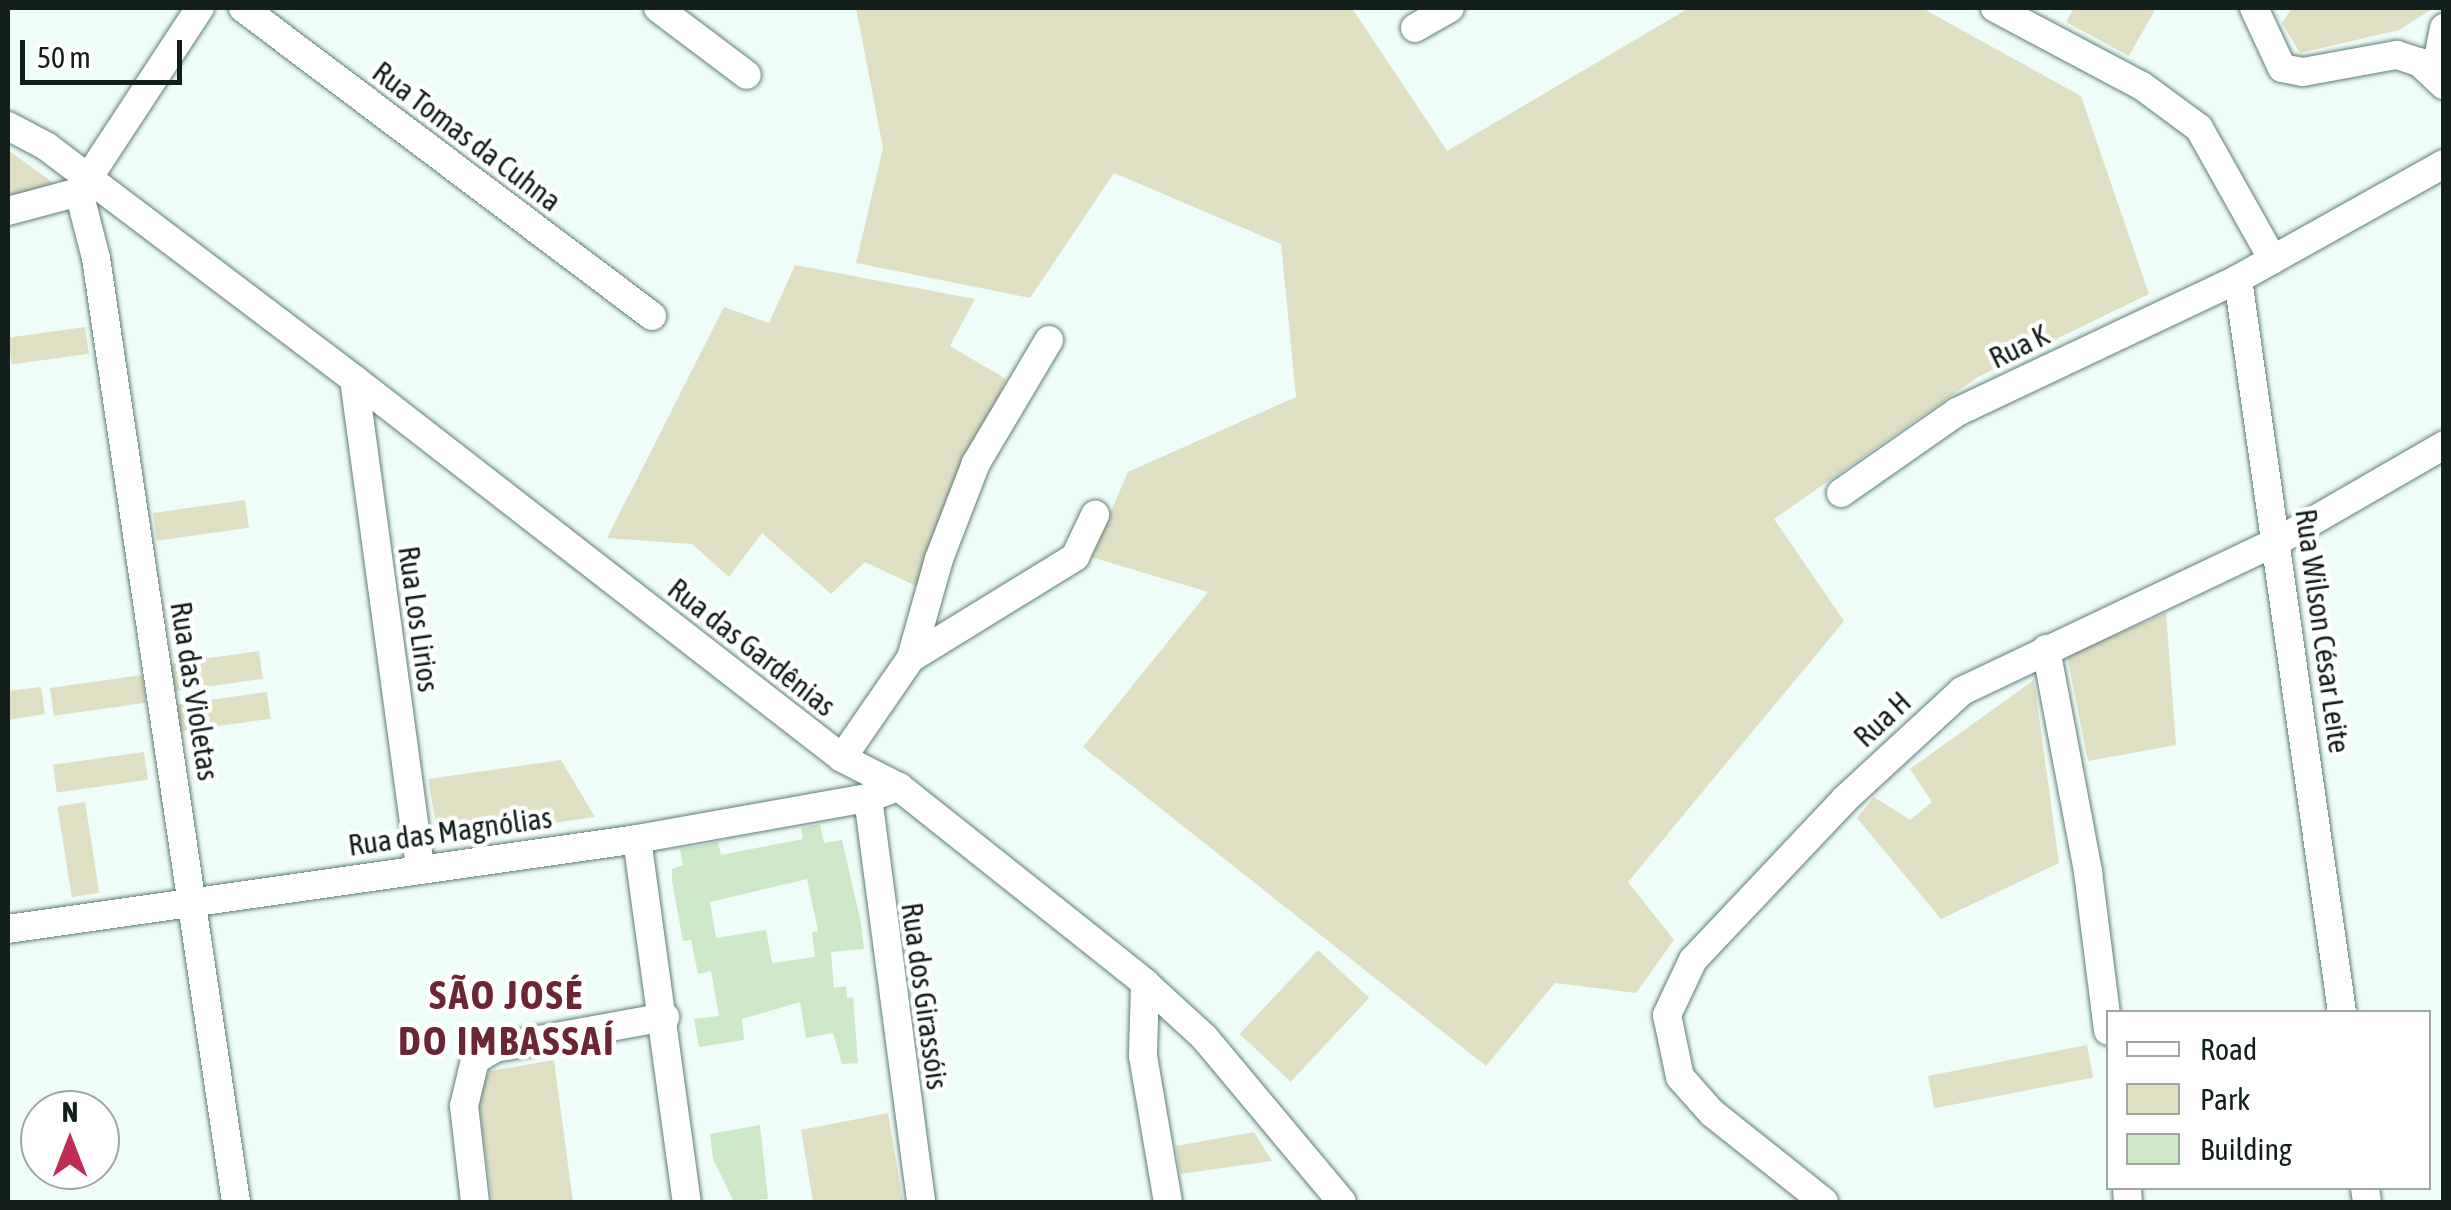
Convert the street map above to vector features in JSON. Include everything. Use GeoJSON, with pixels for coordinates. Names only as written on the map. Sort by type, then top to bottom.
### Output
{"type":"FeatureCollection","features":[{"type":"Feature","properties":{"kind":"street"},"geometry":{"type":"LineString","coordinates":[[8,211],[84,185],[200,8]]}},
{"type":"Feature","properties":{"kind":"street","name":"Rua Tomas da Cuhna"},"geometry":{"type":"LineString","coordinates":[[242,8],[652,316]]}},
{"type":"Feature","properties":{"kind":"street"},"geometry":{"type":"LineString","coordinates":[[658,8],[747,75]]}},
{"type":"Feature","properties":{"kind":"street"},"geometry":{"type":"LineString","coordinates":[[1415,28],[1450,8]]}},
{"type":"Feature","properties":{"kind":"street"},"geometry":{"type":"LineString","coordinates":[[1996,8],[2142,86],[2199,128],[2256,270]]}},
{"type":"Feature","properties":{"kind":"street"},"geometry":{"type":"LineString","coordinates":[[2258,13],[2266,42],[2282,68],[2303,72],[2397,55],[2439,80],[2444,28]]}},
{"type":"Feature","properties":{"kind":"street","name":"Rua das Gardênias"},"geometry":{"type":"LineString","coordinates":[[8,126],[354,379],[842,758],[899,787],[1145,983],[1204,1037],[1342,1202]]}},
{"type":"Feature","properties":{"kind":"street","name":"Rua K"},"geometry":{"type":"LineString","coordinates":[[1841,493],[1957,412],[2256,270],[2444,164]]}},
{"type":"Feature","properties":{"kind":"street","name":"Rua das Violetas"},"geometry":{"type":"LineString","coordinates":[[84,185],[194,899],[236,1202]]}},
{"type":"Feature","properties":{"kind":"street","name":"Rua Wilson César Leite"},"geometry":{"type":"LineString","coordinates":[[2256,270],[2278,541],[2342,1010]]}},
{"type":"Feature","properties":{"kind":"street"},"geometry":{"type":"LineString","coordinates":[[842,758],[911,658],[939,558],[976,463],[1049,340]]}},
{"type":"Feature","properties":{"kind":"street","name":"Rua Los Lirios"},"geometry":{"type":"LineString","coordinates":[[354,379],[420,868]]}},
{"type":"Feature","properties":{"kind":"street","name":"Rua H"},"geometry":{"type":"LineString","coordinates":[[1824,1202],[1712,1114],[1680,1076],[1667,1015],[1675,988],[1693,960],[1915,730],[1962,691],[2278,541],[2444,444]]}},
{"type":"Feature","properties":{"kind":"street"},"geometry":{"type":"LineString","coordinates":[[911,658],[1075,557],[1095,514]]}},
{"type":"Feature","properties":{"kind":"street"},"geometry":{"type":"LineString","coordinates":[[2046,650],[2088,872],[2106,1014]]}},
{"type":"Feature","properties":{"kind":"street","name":"Rua das Magnólias"},"geometry":{"type":"LineString","coordinates":[[8,928],[637,840],[868,798],[899,787]]}},
{"type":"Feature","properties":{"kind":"street","name":"Rua dos Girassóis"},"geometry":{"type":"LineString","coordinates":[[868,798],[921,1202]]}},
{"type":"Feature","properties":{"kind":"street"},"geometry":{"type":"LineString","coordinates":[[637,840],[687,1202]]}},
{"type":"Feature","properties":{"kind":"street"},"geometry":{"type":"LineString","coordinates":[[1145,983],[1143,1056],[1168,1202]]}},
{"type":"Feature","properties":{"kind":"street"},"geometry":{"type":"LineString","coordinates":[[476,1202],[464,1106],[475,1060],[495,1048],[664,1018]]}},
{"type":"Feature","properties":{"kind":"green space"},"geometry":{"type":"Polygon","coordinates":[[[856,8],[1352,8],[1447,151],[1689,8],[1922,8],[2081,96],[2149,294],[1978,377],[1774,519],[1844,621],[1628,882],[1674,940],[1636,993],[1555,983],[1486,1066],[1083,747],[1208,592],[1091,557],[1128,472],[1296,397],[1281,244],[1114,173],[1030,298],[856,263],[883,148],[856,8]]]}},
{"type":"Feature","properties":{"kind":"green space"},"geometry":{"type":"Polygon","coordinates":[[[2074,8],[2156,8],[2129,56],[2066,22],[2074,8]]]}},
{"type":"Feature","properties":{"kind":"green space"},"geometry":{"type":"Polygon","coordinates":[[[2292,8],[2434,8],[2399,30],[2300,53],[2282,23],[2292,8]]]}},
{"type":"Feature","properties":{"kind":"green space"},"geometry":{"type":"Polygon","coordinates":[[[8,150],[52,182],[52,196],[8,204],[8,150]]]}},
{"type":"Feature","properties":{"kind":"green space"},"geometry":{"type":"Polygon","coordinates":[[[795,265],[975,299],[950,346],[1006,379],[916,586],[865,562],[831,594],[762,533],[729,577],[692,544],[607,538],[724,307],[769,323],[795,265]]]}},
{"type":"Feature","properties":{"kind":"green space"},"geometry":{"type":"Polygon","coordinates":[[[85,327],[89,354],[12,365],[8,338],[85,327]]]}},
{"type":"Feature","properties":{"kind":"green space"},"geometry":{"type":"Polygon","coordinates":[[[245,500],[249,528],[157,541],[153,513],[245,500]]]}},
{"type":"Feature","properties":{"kind":"green space"},"geometry":{"type":"Polygon","coordinates":[[[2166,613],[2176,745],[2088,761],[2067,656],[2166,613]]]}},
{"type":"Feature","properties":{"kind":"green space"},"geometry":{"type":"Polygon","coordinates":[[[259,651],[263,679],[172,692],[168,664],[259,651]]]}},
{"type":"Feature","properties":{"kind":"green space"},"geometry":{"type":"Polygon","coordinates":[[[142,675],[146,703],[54,716],[50,688],[142,675]]]}},
{"type":"Feature","properties":{"kind":"green space"},"geometry":{"type":"Polygon","coordinates":[[[2034,680],[2059,863],[1941,919],[1857,818],[1874,797],[1910,820],[1932,802],[1910,769],[2034,680]]]}},
{"type":"Feature","properties":{"kind":"green space"},"geometry":{"type":"Polygon","coordinates":[[[41,687],[45,714],[8,720],[8,691],[41,687]]]}},
{"type":"Feature","properties":{"kind":"green space"},"geometry":{"type":"Polygon","coordinates":[[[267,692],[271,719],[180,732],[176,705],[267,692]]]}},
{"type":"Feature","properties":{"kind":"green space"},"geometry":{"type":"Polygon","coordinates":[[[144,752],[148,780],[57,793],[53,765],[144,752]]]}},
{"type":"Feature","properties":{"kind":"green space"},"geometry":{"type":"Polygon","coordinates":[[[561,760],[595,817],[439,840],[428,779],[561,760]]]}},
{"type":"Feature","properties":{"kind":"green space"},"geometry":{"type":"Polygon","coordinates":[[[85,802],[99,893],[72,897],[57,806],[85,802]]]}},
{"type":"Feature","properties":{"kind":"green space"},"geometry":{"type":"Polygon","coordinates":[[[1318,950],[1369,998],[1291,1082],[1240,1034],[1318,950]]]}},
{"type":"Feature","properties":{"kind":"green space"},"geometry":{"type":"Polygon","coordinates":[[[2087,1045],[2093,1077],[1934,1108],[1928,1076],[2087,1045]]]}},
{"type":"Feature","properties":{"kind":"green space"},"geometry":{"type":"Polygon","coordinates":[[[554,1060],[573,1202],[492,1202],[477,1090],[490,1071],[554,1060]]]}},
{"type":"Feature","properties":{"kind":"green space"},"geometry":{"type":"Polygon","coordinates":[[[888,1113],[903,1202],[813,1202],[801,1130],[888,1113]]]}},
{"type":"Feature","properties":{"kind":"green space"},"geometry":{"type":"Polygon","coordinates":[[[1254,1132],[1272,1161],[1180,1174],[1176,1146],[1254,1132]]]}},
{"type":"Feature","properties":{"kind":"building"},"geometry":{"type":"Polygon","coordinates":[[[820,824],[824,843],[842,840],[864,949],[831,952],[834,988],[846,986],[847,998],[853,997],[858,1063],[842,1064],[833,1033],[806,1038],[800,1002],[742,1019],[744,1040],[699,1047],[694,1019],[719,1016],[711,971],[698,974],[691,940],[683,941],[672,881],[672,869],[683,865],[680,849],[718,842],[721,855],[803,839],[801,828],[820,824]],[[807,879],[710,902],[716,938],[766,930],[772,963],[815,957],[812,932],[818,931],[807,879]]]}},
{"type":"Feature","properties":{"kind":"building"},"geometry":{"type":"Polygon","coordinates":[[[760,1125],[768,1199],[734,1202],[713,1159],[710,1134],[760,1125]]]}},
{"type":"Feature","properties":{"kind":"district","name":"SÃO JOSÉ DO IMBASSAÍ"},"geometry":{"type":"Point","coordinates":[507,1018]}}]}
